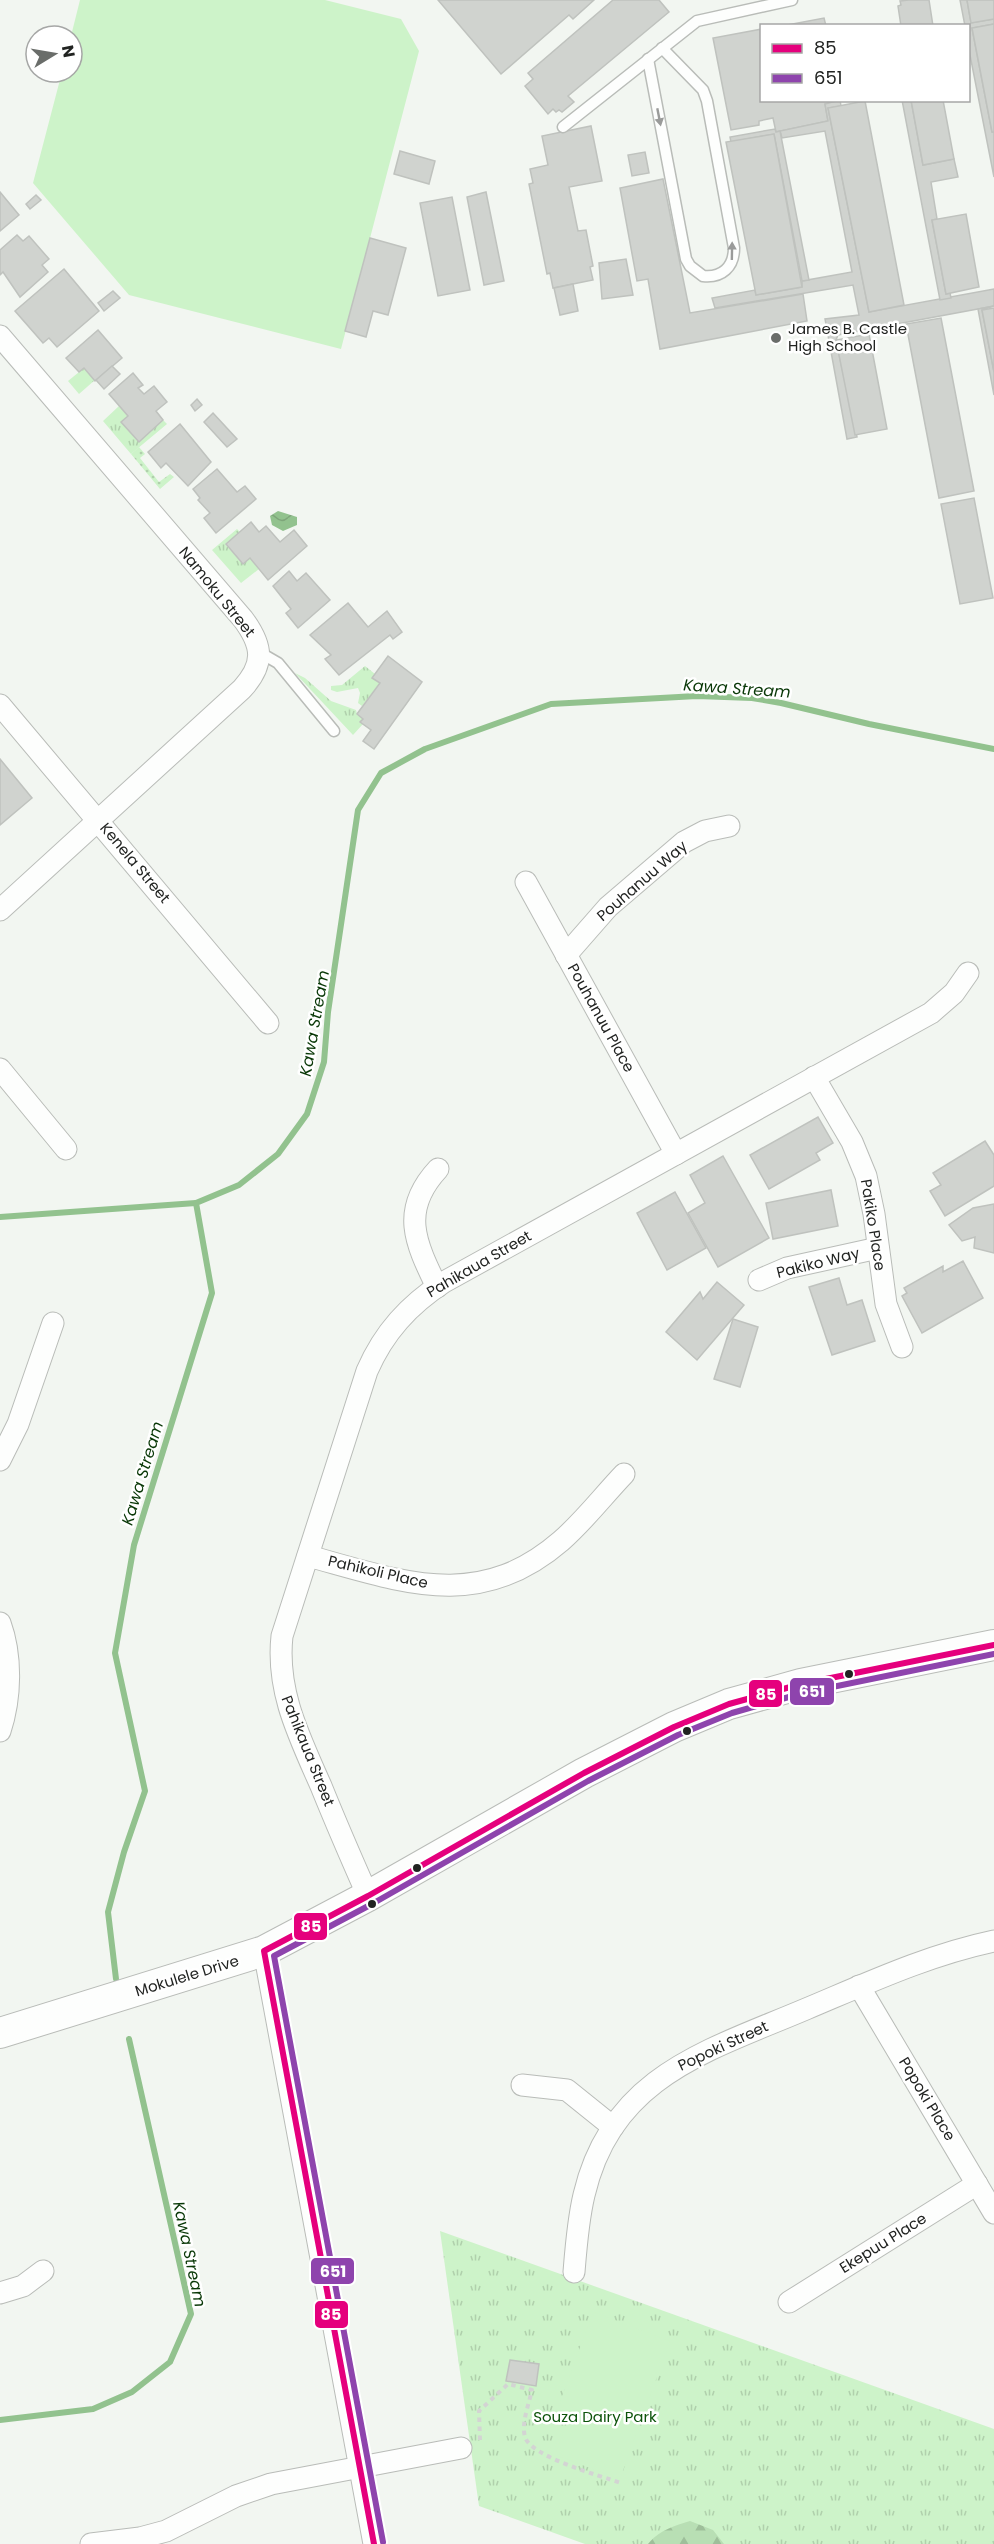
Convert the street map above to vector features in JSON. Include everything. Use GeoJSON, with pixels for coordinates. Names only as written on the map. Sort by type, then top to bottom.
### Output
{"type":"FeatureCollection","features":[{"type":"Feature","properties":{"kind":"street","name":"Namoku Street"},"geometry":{"type":"LineString","coordinates":[[0,336],[243,619],[257,641],[259,652],[256,673],[242,689],[0,910]]}},
{"type":"Feature","properties":{"kind":"street","name":"Kenela Street"},"geometry":{"type":"LineString","coordinates":[[0,705],[99,819],[268,1023]]}},
{"type":"Feature","properties":{"kind":"street","name":"Pouhanuu Way"},"geometry":{"type":"LineString","coordinates":[[566,955],[608,907],[684,843],[705,831],[729,826]]}},
{"type":"Feature","properties":{"kind":"street","name":"Pouhanuu Place"},"geometry":{"type":"LineString","coordinates":[[526,882],[676,1154]]}},
{"type":"Feature","properties":{"kind":"street","name":"Pahikaua Street"},"geometry":{"type":"LineString","coordinates":[[368,1896],[291,1716],[281,1679],[282,1636],[375,1353],[403,1314],[436,1287],[931,1012],[954,993],[968,973]]}},
{"type":"Feature","properties":{"kind":"street"},"geometry":{"type":"LineString","coordinates":[[0,1069],[66,1149]]}},
{"type":"Feature","properties":{"kind":"street","name":"Pakiko Place"},"geometry":{"type":"LineString","coordinates":[[814,1077],[852,1142],[863,1167],[871,1195],[886,1304],[902,1347]]}},
{"type":"Feature","properties":{"kind":"street"},"geometry":{"type":"LineString","coordinates":[[436,1287],[419,1250],[414,1220],[421,1192],[438,1169]]}},
{"type":"Feature","properties":{"kind":"street","name":"Pakiko Way"},"geometry":{"type":"LineString","coordinates":[[759,1280],[787,1268],[878,1248]]}},
{"type":"Feature","properties":{"kind":"street"},"geometry":{"type":"LineString","coordinates":[[0,1460],[18,1424],[52,1323]]}},
{"type":"Feature","properties":{"kind":"street","name":"Pahikoli Place"},"geometry":{"type":"LineString","coordinates":[[308,1556],[407,1583],[428,1586],[460,1585],[492,1579],[511,1573],[547,1552],[578,1524],[624,1474]]}},
{"type":"Feature","properties":{"kind":"street"},"geometry":{"type":"LineString","coordinates":[[0,1623],[8,1676],[7,1700],[0,1731]]}},
{"type":"Feature","properties":{"kind":"street","name":"Mokulele Drive"},"geometry":{"type":"LineString","coordinates":[[0,2033],[264,1952],[368,1896],[584,1773],[674,1727],[729,1704],[801,1684],[994,1645]]}},
{"type":"Feature","properties":{"kind":"street","name":"Popoki Street"},"geometry":{"type":"LineString","coordinates":[[574,2272],[584,2196],[597,2156],[613,2127],[646,2089],[678,2065],[696,2055],[904,1967],[994,1941]]}},
{"type":"Feature","properties":{"kind":"street"},"geometry":{"type":"LineString","coordinates":[[264,1952],[375,2544]]}},
{"type":"Feature","properties":{"kind":"street","name":"Popoki Place"},"geometry":{"type":"LineString","coordinates":[[859,1986],[994,2213]]}},
{"type":"Feature","properties":{"kind":"street"},"geometry":{"type":"LineString","coordinates":[[522,2085],[567,2090],[613,2127]]}},
{"type":"Feature","properties":{"kind":"street","name":"Ekepuu Place"},"geometry":{"type":"LineString","coordinates":[[789,2302],[977,2184]]}},
{"type":"Feature","properties":{"kind":"street"},"geometry":{"type":"LineString","coordinates":[[0,2293],[22,2286],[43,2271]]}},
{"type":"Feature","properties":{"kind":"street"},"geometry":{"type":"LineString","coordinates":[[91,2544],[123,2543],[166,2531],[236,2496],[271,2484],[461,2448]]}},
{"type":"Feature","properties":{"kind":"lane"},"geometry":{"type":"LineString","coordinates":[[563,126],[703,18],[792,0]]}},
{"type":"Feature","properties":{"kind":"lane"},"geometry":{"type":"LineString","coordinates":[[648,59],[686,259],[690,266],[703,276],[719,275],[731,264],[734,248],[707,101],[703,90],[662,48]]}},
{"type":"Feature","properties":{"kind":"lane"},"geometry":{"type":"LineString","coordinates":[[259,652],[278,663],[334,731]]}},
{"type":"Feature","properties":{"kind":"path"},"geometry":{"type":"LineString","coordinates":[[461,2448],[480,2445],[479,2412],[508,2384],[531,2390],[525,2435],[528,2444],[535,2450],[621,2483]]}},
{"type":"Feature","properties":{"kind":"green space"},"geometry":{"type":"Polygon","coordinates":[[[80,0],[325,0],[401,19],[419,51],[341,349],[129,295],[33,183],[59,84],[84,84],[84,24],[74,24],[80,0]]]}},
{"type":"Feature","properties":{"kind":"green space"},"geometry":{"type":"Polygon","coordinates":[[[84,368],[95,380],[79,394],[68,381],[84,368]]]}},
{"type":"Feature","properties":{"kind":"green space"},"geometry":{"type":"Polygon","coordinates":[[[119,406],[128,416],[122,423],[139,442],[163,420],[167,424],[131,454],[103,421],[119,406]]]}},
{"type":"Feature","properties":{"kind":"green space"},"geometry":{"type":"Polygon","coordinates":[[[139,447],[145,454],[140,458],[159,482],[170,474],[174,477],[160,489],[131,454],[139,447]]]}},
{"type":"Feature","properties":{"kind":"green space"},"geometry":{"type":"Polygon","coordinates":[[[237,529],[240,532],[226,545],[243,564],[250,558],[259,569],[241,583],[212,550],[237,529]]]}},
{"type":"Feature","properties":{"kind":"green space"},"geometry":{"type":"Polygon","coordinates":[[[365,666],[375,674],[372,678],[380,683],[362,706],[358,703],[360,693],[358,688],[337,692],[331,690],[331,686],[342,685],[365,666]]]}},
{"type":"Feature","properties":{"kind":"green space"},"geometry":{"type":"Polygon","coordinates":[[[295,673],[305,678],[331,701],[356,710],[363,719],[361,722],[363,724],[353,735],[295,673]]]}},
{"type":"Feature","properties":{"kind":"green space","name":"Souza Dairy Park"},"geometry":{"type":"Polygon","coordinates":[[[440,2231],[994,2429],[994,2544],[585,2544],[479,2506],[440,2231]]]}},
{"type":"Feature","properties":{"kind":"green space"},"geometry":{"type":"Polygon","coordinates":[[[593,2312],[670,2341],[620,2479],[555,2455],[570,2415],[557,2410],[593,2312]]]}},
{"type":"Feature","properties":{"kind":"green space"},"geometry":{"type":"Polygon","coordinates":[[[690,2521],[713,2530],[724,2544],[648,2544],[662,2532],[690,2521]]]}},
{"type":"Feature","properties":{"kind":"water"},"geometry":{"type":"Polygon","coordinates":[[[278,511],[297,517],[297,525],[283,531],[272,525],[270,516],[278,511]]]}},
{"type":"Feature","properties":{"kind":"building"},"geometry":{"type":"Polygon","coordinates":[[[438,0],[594,0],[573,19],[569,15],[501,74],[438,0]]]}},
{"type":"Feature","properties":{"kind":"building"},"geometry":{"type":"Polygon","coordinates":[[[613,0],[659,0],[669,12],[568,96],[574,102],[562,112],[559,110],[556,112],[553,109],[548,114],[525,86],[533,79],[528,73],[613,0]]]}},
{"type":"Feature","properties":{"kind":"building"},"geometry":{"type":"Polygon","coordinates":[[[929,0],[933,24],[901,24],[898,6],[901,5],[900,1],[929,0]]]}},
{"type":"Feature","properties":{"kind":"building"},"geometry":{"type":"Polygon","coordinates":[[[960,0],[967,0],[971,23],[994,19],[994,24],[972,28],[992,132],[994,132],[994,177],[970,55],[970,24],[965,24],[960,0]]]}},
{"type":"Feature","properties":{"kind":"building"},"geometry":{"type":"Polygon","coordinates":[[[967,0],[994,0],[994,19],[971,23],[967,0]]]}},
{"type":"Feature","properties":{"kind":"building"},"geometry":{"type":"Polygon","coordinates":[[[824,18],[826,24],[792,24],[824,18]]]}},
{"type":"Feature","properties":{"kind":"building"},"geometry":{"type":"Polygon","coordinates":[[[994,24],[994,132],[992,132],[972,28],[994,24]]]}},
{"type":"Feature","properties":{"kind":"building"},"geometry":{"type":"Polygon","coordinates":[[[760,29],[760,102],[832,102],[825,104],[828,121],[776,132],[773,118],[759,121],[759,125],[731,130],[713,38],[760,29]]]}},
{"type":"Feature","properties":{"kind":"building"},"geometry":{"type":"Polygon","coordinates":[[[840,102],[841,106],[828,108],[869,312],[994,289],[994,306],[838,335],[836,340],[857,437],[847,439],[825,319],[859,315],[853,285],[715,308],[712,298],[755,290],[756,295],[802,287],[802,281],[852,272],[825,131],[782,138],[780,131],[828,121],[825,104],[840,102]]]}},
{"type":"Feature","properties":{"kind":"building"},"geometry":{"type":"Polygon","coordinates":[[[865,102],[904,305],[869,312],[828,108],[865,102]]]}},
{"type":"Feature","properties":{"kind":"building"},"geometry":{"type":"Polygon","coordinates":[[[902,102],[911,102],[923,165],[954,159],[958,177],[931,182],[937,219],[932,220],[946,294],[950,293],[951,298],[940,300],[902,102]]]}},
{"type":"Feature","properties":{"kind":"building"},"geometry":{"type":"Polygon","coordinates":[[[911,102],[943,102],[954,159],[923,165],[911,102]]]}},
{"type":"Feature","properties":{"kind":"building"},"geometry":{"type":"Polygon","coordinates":[[[591,126],[602,181],[569,187],[578,231],[586,230],[593,266],[590,267],[593,280],[553,288],[550,273],[547,274],[529,184],[533,183],[530,169],[548,165],[542,136],[591,126]]]}},
{"type":"Feature","properties":{"kind":"building"},"geometry":{"type":"Polygon","coordinates":[[[775,129],[776,132],[780,131],[809,280],[802,281],[774,134],[731,142],[730,137],[775,129]]]}},
{"type":"Feature","properties":{"kind":"building"},"geometry":{"type":"Polygon","coordinates":[[[774,134],[802,287],[756,295],[726,142],[774,134]]]}},
{"type":"Feature","properties":{"kind":"building"},"geometry":{"type":"Polygon","coordinates":[[[400,151],[435,161],[429,184],[394,174],[400,151]]]}},
{"type":"Feature","properties":{"kind":"building"},"geometry":{"type":"Polygon","coordinates":[[[645,152],[649,173],[632,176],[628,155],[645,152]]]}},
{"type":"Feature","properties":{"kind":"building"},"geometry":{"type":"Polygon","coordinates":[[[663,179],[690,313],[803,294],[807,321],[660,349],[648,279],[637,281],[620,188],[663,179]]]}},
{"type":"Feature","properties":{"kind":"building"},"geometry":{"type":"Polygon","coordinates":[[[0,192],[19,215],[0,231],[0,192]]]}},
{"type":"Feature","properties":{"kind":"building"},"geometry":{"type":"Polygon","coordinates":[[[486,192],[504,281],[484,285],[467,197],[486,192]]]}},
{"type":"Feature","properties":{"kind":"building"},"geometry":{"type":"Polygon","coordinates":[[[36,195],[41,200],[30,209],[26,204],[36,195]]]}},
{"type":"Feature","properties":{"kind":"building"},"geometry":{"type":"Polygon","coordinates":[[[452,197],[470,290],[438,296],[420,203],[452,197]]]}},
{"type":"Feature","properties":{"kind":"building"},"geometry":{"type":"Polygon","coordinates":[[[966,214],[979,287],[946,294],[932,220],[966,214]]]}},
{"type":"Feature","properties":{"kind":"building"},"geometry":{"type":"Polygon","coordinates":[[[17,235],[23,241],[29,236],[49,259],[42,265],[48,272],[20,297],[3,272],[0,275],[0,250],[17,235]]]}},
{"type":"Feature","properties":{"kind":"building"},"geometry":{"type":"Polygon","coordinates":[[[370,238],[406,248],[388,315],[373,311],[366,337],[345,331],[370,238]]]}},
{"type":"Feature","properties":{"kind":"building"},"geometry":{"type":"Polygon","coordinates":[[[626,259],[633,295],[602,299],[599,263],[626,259]]]}},
{"type":"Feature","properties":{"kind":"building"},"geometry":{"type":"Polygon","coordinates":[[[64,269],[99,311],[57,347],[49,338],[43,343],[15,311],[64,269]]]}},
{"type":"Feature","properties":{"kind":"building"},"geometry":{"type":"Polygon","coordinates":[[[573,284],[578,311],[560,315],[554,288],[573,284]]]}},
{"type":"Feature","properties":{"kind":"building"},"geometry":{"type":"Polygon","coordinates":[[[113,291],[120,298],[104,311],[98,303],[113,291]]]}},
{"type":"Feature","properties":{"kind":"building"},"geometry":{"type":"Polygon","coordinates":[[[994,306],[982,310],[994,372],[994,395],[978,309],[994,306]]]}},
{"type":"Feature","properties":{"kind":"building"},"geometry":{"type":"Polygon","coordinates":[[[994,308],[994,372],[982,310],[994,308]]]}},
{"type":"Feature","properties":{"kind":"building"},"geometry":{"type":"Polygon","coordinates":[[[941,318],[974,491],[939,498],[906,324],[941,318]]]}},
{"type":"Feature","properties":{"kind":"building"},"geometry":{"type":"Polygon","coordinates":[[[98,330],[122,358],[95,381],[84,368],[79,372],[66,358],[98,330]]]}},
{"type":"Feature","properties":{"kind":"building"},"geometry":{"type":"Polygon","coordinates":[[[869,334],[887,429],[855,435],[836,340],[869,334]]]}},
{"type":"Feature","properties":{"kind":"building"},"geometry":{"type":"Polygon","coordinates":[[[112,366],[120,374],[104,389],[96,380],[112,366]]]}},
{"type":"Feature","properties":{"kind":"building"},"geometry":{"type":"Polygon","coordinates":[[[133,373],[143,385],[138,388],[144,394],[154,386],[167,402],[156,411],[163,420],[139,442],[121,422],[128,416],[109,394],[133,373]]]}},
{"type":"Feature","properties":{"kind":"building"},"geometry":{"type":"Polygon","coordinates":[[[197,399],[202,405],[195,411],[191,405],[197,399]]]}},
{"type":"Feature","properties":{"kind":"building"},"geometry":{"type":"Polygon","coordinates":[[[213,413],[237,439],[227,447],[204,422],[213,413]]]}},
{"type":"Feature","properties":{"kind":"building"},"geometry":{"type":"Polygon","coordinates":[[[180,424],[211,462],[188,486],[166,463],[161,468],[148,452],[180,424]]]}},
{"type":"Feature","properties":{"kind":"building"},"geometry":{"type":"Polygon","coordinates":[[[217,469],[237,492],[245,486],[256,499],[216,533],[204,518],[210,513],[198,500],[200,498],[193,489],[217,469]]]}},
{"type":"Feature","properties":{"kind":"building"},"geometry":{"type":"Polygon","coordinates":[[[974,498],[993,598],[960,604],[941,504],[974,498]]]}},
{"type":"Feature","properties":{"kind":"building"},"geometry":{"type":"Polygon","coordinates":[[[251,522],[259,532],[266,526],[280,542],[294,530],[307,546],[268,580],[250,558],[243,564],[226,544],[251,522]]]}},
{"type":"Feature","properties":{"kind":"building"},"geometry":{"type":"Polygon","coordinates":[[[289,571],[297,581],[306,573],[330,600],[298,628],[286,613],[291,609],[273,586],[289,571]]]}},
{"type":"Feature","properties":{"kind":"building"},"geometry":{"type":"Polygon","coordinates":[[[348,603],[368,627],[387,611],[402,632],[393,639],[390,635],[339,675],[325,659],[331,655],[310,635],[348,603]]]}},
{"type":"Feature","properties":{"kind":"building"},"geometry":{"type":"Polygon","coordinates":[[[388,656],[422,682],[374,749],[363,741],[371,730],[360,722],[363,719],[357,714],[380,683],[372,678],[388,656]]]}},
{"type":"Feature","properties":{"kind":"building"},"geometry":{"type":"Polygon","coordinates":[[[0,759],[32,798],[0,825],[0,759]]]}},
{"type":"Feature","properties":{"kind":"building"},"geometry":{"type":"Polygon","coordinates":[[[818,1117],[833,1143],[816,1153],[820,1160],[769,1189],[750,1155],[818,1117]]]}},
{"type":"Feature","properties":{"kind":"building"},"geometry":{"type":"Polygon","coordinates":[[[985,1141],[994,1155],[994,1186],[945,1216],[930,1191],[941,1185],[933,1173],[985,1141]]]}},
{"type":"Feature","properties":{"kind":"building"},"geometry":{"type":"Polygon","coordinates":[[[723,1156],[769,1238],[718,1267],[688,1213],[705,1203],[690,1175],[723,1156]]]}},
{"type":"Feature","properties":{"kind":"building"},"geometry":{"type":"Polygon","coordinates":[[[831,1190],[838,1226],[773,1239],[766,1203],[831,1190]]]}},
{"type":"Feature","properties":{"kind":"building"},"geometry":{"type":"Polygon","coordinates":[[[675,1192],[706,1248],[667,1270],[637,1213],[675,1192]]]}},
{"type":"Feature","properties":{"kind":"building"},"geometry":{"type":"Polygon","coordinates":[[[994,1204],[994,1253],[974,1248],[975,1237],[962,1241],[949,1225],[973,1208],[994,1204]]]}},
{"type":"Feature","properties":{"kind":"building"},"geometry":{"type":"Polygon","coordinates":[[[963,1261],[983,1298],[922,1333],[902,1296],[907,1293],[904,1288],[943,1266],[943,1272],[963,1261]]]}},
{"type":"Feature","properties":{"kind":"building"},"geometry":{"type":"Polygon","coordinates":[[[839,1278],[847,1305],[862,1300],[875,1341],[832,1355],[809,1287],[839,1278]]]}},
{"type":"Feature","properties":{"kind":"building"},"geometry":{"type":"Polygon","coordinates":[[[717,1282],[744,1305],[697,1360],[666,1332],[700,1292],[703,1299],[717,1282]]]}},
{"type":"Feature","properties":{"kind":"building"},"geometry":{"type":"Polygon","coordinates":[[[733,1319],[758,1327],[740,1387],[714,1379],[733,1319]]]}},
{"type":"Feature","properties":{"kind":"building"},"geometry":{"type":"Polygon","coordinates":[[[510,2360],[539,2364],[536,2386],[506,2381],[510,2360]]]}},
{"type":"Feature","properties":{"kind":"waterway","name":"Kawa Stream"},"geometry":{"type":"LineString","coordinates":[[116,1979],[108,1912],[124,1852],[145,1791],[115,1653],[134,1545],[212,1293],[196,1203],[239,1185],[278,1154],[307,1114],[324,1062],[328,1012],[358,810],[381,773],[425,749],[551,704],[697,696],[752,698],[781,703],[869,724],[994,749]]}},
{"type":"Feature","properties":{"kind":"waterway"},"geometry":{"type":"LineString","coordinates":[[0,1217],[196,1203]]}},
{"type":"Feature","properties":{"kind":"waterway","name":"Kawa Stream"},"geometry":{"type":"LineString","coordinates":[[0,2420],[93,2409],[132,2392],[170,2362],[191,2314],[129,2039]]}},
{"type":"Feature","properties":{"kind":"transit line","name":"85"},"geometry":{"type":"LineString","coordinates":[[374,2544],[264,1951],[368,1896],[584,1773],[674,1727],[729,1704],[801,1684],[994,1645]]}},
{"type":"Feature","properties":{"kind":"transit line","name":"651"},"geometry":{"type":"LineString","coordinates":[[383,2542],[274,1956],[372,1904],[588,1781],[678,1735],[732,1713],[803,1693],[994,1654]]}},
{"type":"Feature","properties":{"kind":"place","name":"James B. Castle High School"},"geometry":{"type":"Point","coordinates":[776,338]}}]}
